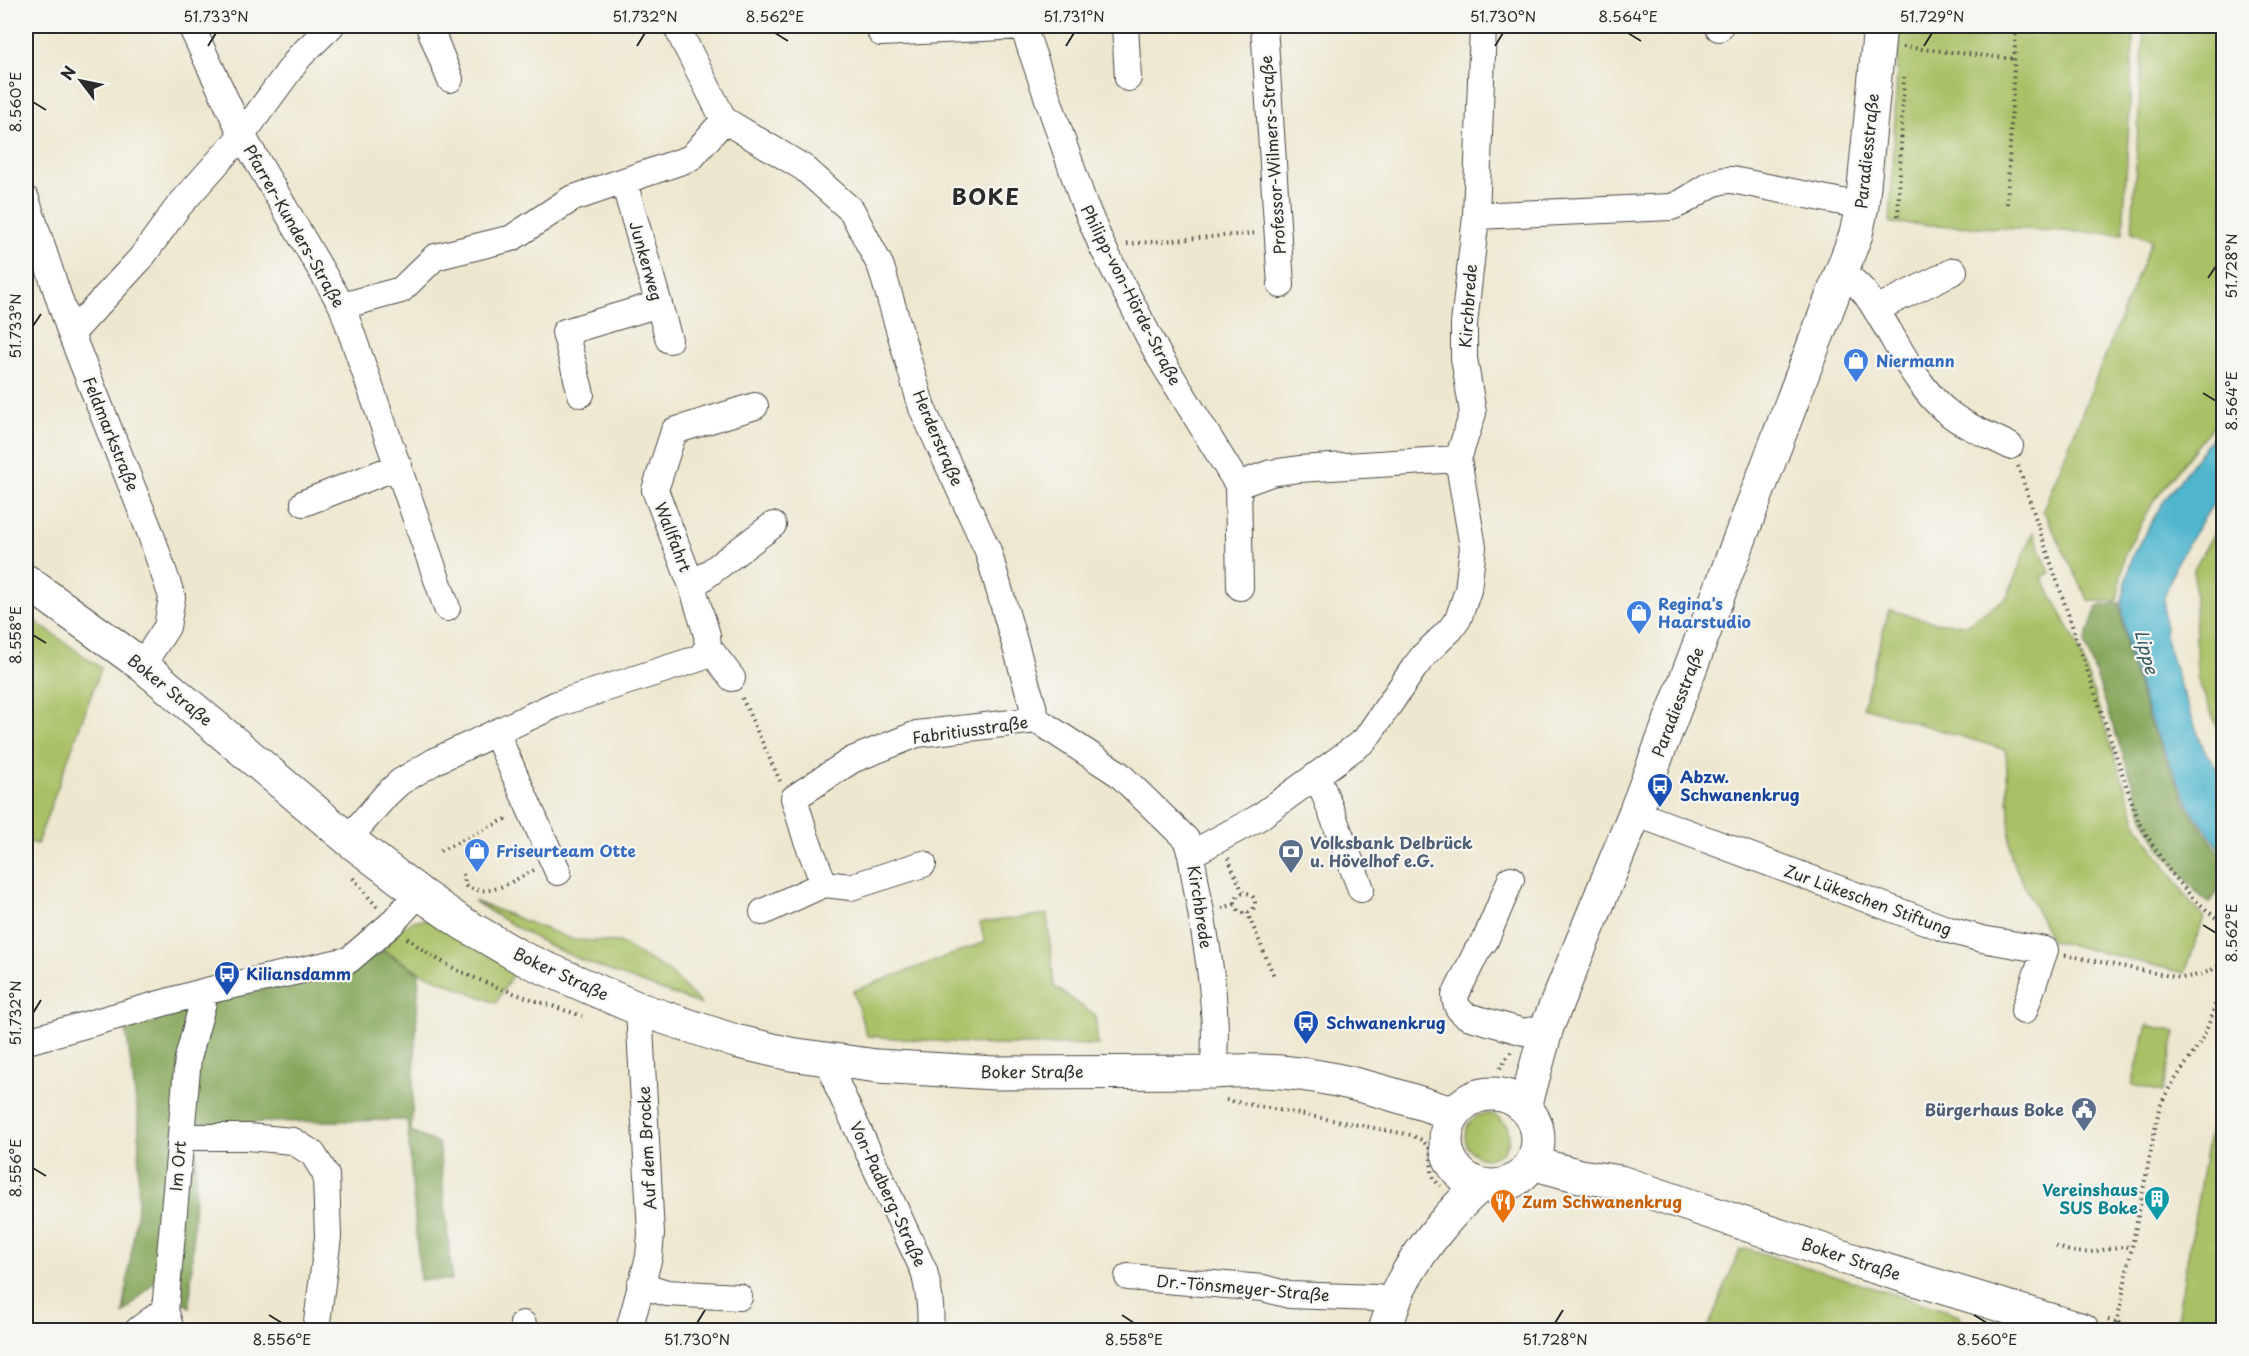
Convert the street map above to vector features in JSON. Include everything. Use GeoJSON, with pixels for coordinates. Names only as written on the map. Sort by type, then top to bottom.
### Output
{"type":"FeatureCollection","features":[{"type":"Feature","properties":{"kind":"main road","name":"Paradiesstraße"},"geometry":{"type":"LineString","coordinates":[[1511,1101],[1547,1026],[1635,813],[1842,274],[1856,234],[1895,43]]}},
{"type":"Feature","properties":{"kind":"main road","name":"Boker Straße"},"geometry":{"type":"LineString","coordinates":[[26,581],[142,665],[348,839],[419,893],[522,958],[639,1009],[735,1041],[790,1054],[877,1066],[1219,1086],[1245,1070],[1289,1071],[1325,1076],[1382,1090],[1450,1124]]}},
{"type":"Feature","properties":{"kind":"main road"},"geometry":{"type":"LineString","coordinates":[[1481,1095],[1511,1101],[1534,1122],[1535,1151],[1522,1175],[1510,1183],[1496,1186],[1460,1181],[1446,1147],[1450,1124],[1466,1102],[1481,1095]]}},
{"type":"Feature","properties":{"kind":"main road","name":"Boker Straße"},"geometry":{"type":"LineString","coordinates":[[1535,1151],[1580,1176],[1620,1182],[1855,1261],[2084,1330]]}},
{"type":"Feature","properties":{"kind":"main road"},"geometry":{"type":"LineString","coordinates":[[1389,1317],[1400,1287],[1460,1181]]}},
{"type":"Feature","properties":{"kind":"street","name":"Pfarrer-Kunders-Straße"},"geometry":{"type":"LineString","coordinates":[[191,26],[242,135],[342,306],[447,608]]}},
{"type":"Feature","properties":{"kind":"street"},"geometry":{"type":"LineString","coordinates":[[71,334],[141,258],[178,207],[242,135],[300,56],[331,26]]}},
{"type":"Feature","properties":{"kind":"street"},"geometry":{"type":"LineString","coordinates":[[429,26],[450,79]]}},
{"type":"Feature","properties":{"kind":"street"},"geometry":{"type":"LineString","coordinates":[[342,306],[401,290],[435,257],[512,238],[571,199],[691,158],[724,120],[676,26]]}},
{"type":"Feature","properties":{"kind":"street","name":"Philipp-von-Hörde-Straße"},"geometry":{"type":"LineString","coordinates":[[881,33],[1023,26],[1083,201],[1102,246],[1160,358],[1238,485]]}},
{"type":"Feature","properties":{"kind":"street"},"geometry":{"type":"LineString","coordinates":[[1125,26],[1128,78]]}},
{"type":"Feature","properties":{"kind":"street","name":"Professor-Wilmers-Straße"},"geometry":{"type":"LineString","coordinates":[[1264,26],[1281,285]]}},
{"type":"Feature","properties":{"kind":"street","name":"Kirchbrede"},"geometry":{"type":"LineString","coordinates":[[1219,1086],[1214,999],[1191,854],[1258,818],[1365,740],[1424,655],[1458,619],[1468,590],[1473,547],[1458,459],[1473,413],[1464,358],[1464,331],[1476,216],[1483,26]]}},
{"type":"Feature","properties":{"kind":"street","name":"Herderstraße"},"geometry":{"type":"LineString","coordinates":[[724,120],[804,168],[852,211],[881,267],[922,408],[988,551],[1037,720]]}},
{"type":"Feature","properties":{"kind":"street"},"geometry":{"type":"LineString","coordinates":[[1476,216],[1671,207],[1683,204],[1714,182],[1721,180],[1744,182],[1862,206]]}},
{"type":"Feature","properties":{"kind":"street","name":"Junkerweg"},"geometry":{"type":"LineString","coordinates":[[624,182],[669,340]]}},
{"type":"Feature","properties":{"kind":"street","name":"Feldmarkstraße"},"geometry":{"type":"LineString","coordinates":[[26,199],[71,334],[150,532],[172,597],[167,627],[142,665]]}},
{"type":"Feature","properties":{"kind":"street"},"geometry":{"type":"LineString","coordinates":[[1876,309],[1954,271]]}},
{"type":"Feature","properties":{"kind":"street"},"geometry":{"type":"LineString","coordinates":[[1842,274],[1852,279],[1865,292],[1912,368],[1944,410],[1958,420],[2010,446]]}},
{"type":"Feature","properties":{"kind":"street"},"geometry":{"type":"LineString","coordinates":[[581,394],[565,332],[658,303]]}},
{"type":"Feature","properties":{"kind":"street","name":"Wallfahrt"},"geometry":{"type":"LineString","coordinates":[[732,678],[708,647],[707,635],[692,586],[656,490],[674,431],[755,406]]}},
{"type":"Feature","properties":{"kind":"street"},"geometry":{"type":"LineString","coordinates":[[1240,587],[1238,485],[1271,473],[1299,469],[1458,459]]}},
{"type":"Feature","properties":{"kind":"street"},"geometry":{"type":"LineString","coordinates":[[304,503],[399,466]]}},
{"type":"Feature","properties":{"kind":"street","name":"Wallfahrt"},"geometry":{"type":"LineString","coordinates":[[692,586],[773,525]]}},
{"type":"Feature","properties":{"kind":"street"},"geometry":{"type":"LineString","coordinates":[[348,839],[400,782],[435,761],[557,704],[700,658],[708,647]]}},
{"type":"Feature","properties":{"kind":"street"},"geometry":{"type":"LineString","coordinates":[[1037,720],[1119,774],[1186,839],[1191,854]]}},
{"type":"Feature","properties":{"kind":"street","name":"Fabritiusstraße"},"geometry":{"type":"LineString","coordinates":[[794,798],[852,759],[917,734],[1037,720]]}},
{"type":"Feature","properties":{"kind":"street"},"geometry":{"type":"LineString","coordinates":[[496,733],[556,867]]}},
{"type":"Feature","properties":{"kind":"street"},"geometry":{"type":"LineString","coordinates":[[1317,777],[1361,889]]}},
{"type":"Feature","properties":{"kind":"street"},"geometry":{"type":"LineString","coordinates":[[794,798],[806,838],[825,884]]}},
{"type":"Feature","properties":{"kind":"street","name":"Zur Lükeschen Stiftung"},"geometry":{"type":"LineString","coordinates":[[1635,813],[1949,930],[1982,939],[2045,950]]}},
{"type":"Feature","properties":{"kind":"street"},"geometry":{"type":"LineString","coordinates":[[763,912],[825,884],[851,887],[923,864]]}},
{"type":"Feature","properties":{"kind":"street"},"geometry":{"type":"LineString","coordinates":[[1511,879],[1485,941],[1477,951],[1455,996],[1456,1004],[1459,1010],[1467,1016],[1524,1032],[1547,1026]]}},
{"type":"Feature","properties":{"kind":"street"},"geometry":{"type":"LineString","coordinates":[[26,1040],[206,991],[349,960],[391,924],[419,893]]}},
{"type":"Feature","properties":{"kind":"street"},"geometry":{"type":"LineString","coordinates":[[2024,1011],[2045,950]]}},
{"type":"Feature","properties":{"kind":"street","name":"Im Ort"},"geometry":{"type":"LineString","coordinates":[[138,1330],[168,1320],[188,1058],[206,991]]}},
{"type":"Feature","properties":{"kind":"street","name":"Auf dem Brocke"},"geometry":{"type":"LineString","coordinates":[[629,1330],[649,1257],[651,1234],[639,1009]]}},
{"type":"Feature","properties":{"kind":"street","name":"Von-Padberg-Straße"},"geometry":{"type":"LineString","coordinates":[[833,1061],[833,1071],[838,1087],[924,1271],[930,1292],[930,1330]]}},
{"type":"Feature","properties":{"kind":"street"},"geometry":{"type":"LineString","coordinates":[[181,1137],[247,1137],[293,1141],[313,1154],[326,1175],[328,1237],[316,1330]]}},
{"type":"Feature","properties":{"kind":"street","name":"Dr.-Tönsmeyer-Straße"},"geometry":{"type":"LineString","coordinates":[[1128,1277],[1263,1288],[1289,1295],[1377,1298],[1389,1317]]}},
{"type":"Feature","properties":{"kind":"street"},"geometry":{"type":"LineString","coordinates":[[640,1285],[667,1293],[739,1297]]}},
{"type":"Feature","properties":{"kind":"path"},"geometry":{"type":"LineString","coordinates":[[2007,204],[2016,26]]}},
{"type":"Feature","properties":{"kind":"path"},"geometry":{"type":"LineString","coordinates":[[1895,43],[2015,59]]}},
{"type":"Feature","properties":{"kind":"path"},"geometry":{"type":"LineString","coordinates":[[1898,216],[1905,70]]}},
{"type":"Feature","properties":{"kind":"path"},"geometry":{"type":"LineString","coordinates":[[1102,246],[1279,231]]}},
{"type":"Feature","properties":{"kind":"path"},"geometry":{"type":"LineString","coordinates":[[2010,446],[2037,519],[2139,823],[2156,852],[2180,883],[2223,925]]}},
{"type":"Feature","properties":{"kind":"path"},"geometry":{"type":"LineString","coordinates":[[732,678],[778,778],[794,798]]}},
{"type":"Feature","properties":{"kind":"path"},"geometry":{"type":"LineString","coordinates":[[440,851],[506,819],[508,811],[527,802]]}},
{"type":"Feature","properties":{"kind":"path"},"geometry":{"type":"LineString","coordinates":[[1220,838],[1243,893]]}},
{"type":"Feature","properties":{"kind":"path"},"geometry":{"type":"LineString","coordinates":[[463,874],[466,886],[473,890],[488,892],[556,867]]}},
{"type":"Feature","properties":{"kind":"path"},"geometry":{"type":"LineString","coordinates":[[347,872],[391,924],[429,956],[478,981],[588,1018]]}},
{"type":"Feature","properties":{"kind":"path"},"geometry":{"type":"LineString","coordinates":[[1243,893],[1252,896],[1255,901],[1254,906],[1247,912],[1237,909],[1235,904],[1238,895],[1243,893]]}},
{"type":"Feature","properties":{"kind":"path"},"geometry":{"type":"LineString","coordinates":[[1247,912],[1274,976]]}},
{"type":"Feature","properties":{"kind":"path"},"geometry":{"type":"LineString","coordinates":[[2045,950],[2180,978],[2198,976],[2212,971],[2223,962]]}},
{"type":"Feature","properties":{"kind":"path"},"geometry":{"type":"LineString","coordinates":[[2117,1323],[2159,1109],[2166,1091],[2202,1040],[2223,971]]}},
{"type":"Feature","properties":{"kind":"path"},"geometry":{"type":"LineString","coordinates":[[1219,1086],[1411,1135],[1422,1140],[1430,1149],[1431,1172],[1434,1181],[1460,1181]]}},
{"type":"Feature","properties":{"kind":"path"},"geometry":{"type":"LineString","coordinates":[[2056,1246],[2067,1251],[2085,1254],[2121,1246],[2132,1247]]}},
{"type":"Feature","properties":{"kind":"green space"},"geometry":{"type":"Polygon","coordinates":[[[1899,26],[2134,26],[2123,234],[1890,223],[1899,26]]]}},
{"type":"Feature","properties":{"kind":"green space"},"geometry":{"type":"Polygon","coordinates":[[[2144,26],[2223,26],[2223,413],[2154,501],[2125,553],[2117,601],[2089,601],[2043,510],[2152,240],[2132,232],[2144,26]]]}},
{"type":"Feature","properties":{"kind":"green space"},"geometry":{"type":"Polygon","coordinates":[[[2223,516],[2223,741],[2197,678],[2194,569],[2223,516]]]}},
{"type":"Feature","properties":{"kind":"green space"},"geometry":{"type":"Polygon","coordinates":[[[2033,532],[2050,573],[2042,577],[2078,646],[2138,826],[2191,903],[2204,917],[2185,973],[2051,940],[2011,858],[2006,750],[1863,707],[1889,610],[1934,622],[1965,625],[2007,597],[2033,532]]]}},
{"type":"Feature","properties":{"kind":"green space"},"geometry":{"type":"Polygon","coordinates":[[[2120,603],[2126,649],[2149,722],[2189,810],[2223,858],[2223,886],[2209,903],[2199,895],[2160,848],[2145,820],[2085,643],[2097,606],[2120,603]]]}},
{"type":"Feature","properties":{"kind":"green space"},"geometry":{"type":"Polygon","coordinates":[[[26,615],[101,668],[37,844],[26,841],[26,615]]]}},
{"type":"Feature","properties":{"kind":"green space"},"geometry":{"type":"Polygon","coordinates":[[[474,901],[574,940],[619,942],[670,972],[702,1005],[563,952],[540,941],[474,901]]]}},
{"type":"Feature","properties":{"kind":"green space"},"geometry":{"type":"Polygon","coordinates":[[[1047,914],[1054,986],[1095,1016],[1098,1045],[991,1045],[867,1036],[853,991],[985,942],[980,923],[1047,914]]]}},
{"type":"Feature","properties":{"kind":"green space"},"geometry":{"type":"Polygon","coordinates":[[[416,920],[429,920],[515,970],[496,1003],[420,972],[383,950],[402,927],[416,920]]]}},
{"type":"Feature","properties":{"kind":"green space"},"geometry":{"type":"Polygon","coordinates":[[[383,951],[419,973],[411,1132],[439,1144],[452,1280],[420,1280],[407,1120],[198,1123],[190,1308],[157,1279],[123,1314],[138,1202],[139,1124],[126,1030],[234,997],[358,964],[383,951]]]}},
{"type":"Feature","properties":{"kind":"green space"},"geometry":{"type":"Polygon","coordinates":[[[2147,1025],[2176,1032],[2162,1092],[2132,1085],[2147,1025]]]}},
{"type":"Feature","properties":{"kind":"green space"},"geometry":{"type":"Polygon","coordinates":[[[2223,1053],[2224,1326],[2177,1318],[2223,1053]]]}},
{"type":"Feature","properties":{"kind":"green space"},"geometry":{"type":"Polygon","coordinates":[[[1487,1114],[1502,1121],[1509,1136],[1502,1151],[1487,1158],[1472,1151],[1465,1136],[1472,1121],[1487,1114]]]}},
{"type":"Feature","properties":{"kind":"green space"},"geometry":{"type":"Polygon","coordinates":[[[1748,1249],[1960,1315],[1960,1330],[1707,1330],[1740,1250],[1748,1249]]]}},
{"type":"Feature","properties":{"kind":"water","name":"Lippe"},"geometry":{"type":"Polygon","coordinates":[[[2223,422],[2223,488],[2177,561],[2164,598],[2165,636],[2179,683],[2204,750],[2223,777],[2223,853],[2191,809],[2151,722],[2127,647],[2122,602],[2132,556],[2162,504],[2223,422]]]}},
{"type":"Feature","properties":{"kind":"place","name":"Niermann"},"geometry":{"type":"Point","coordinates":[1856,384]}},
{"type":"Feature","properties":{"kind":"place","name":"Regina's Haarstudio"},"geometry":{"type":"Point","coordinates":[1639,636]}},
{"type":"Feature","properties":{"kind":"place","name":"Abzw. Schwanenkrug"},"geometry":{"type":"Point","coordinates":[1660,809]}},
{"type":"Feature","properties":{"kind":"place","name":"Friseurteam Otte"},"geometry":{"type":"Point","coordinates":[477,874]}},
{"type":"Feature","properties":{"kind":"place","name":"Volksbank Delbrück u. Hövelhof e.G."},"geometry":{"type":"Point","coordinates":[1291,875]}},
{"type":"Feature","properties":{"kind":"place","name":"Kiliansdamm"},"geometry":{"type":"Point","coordinates":[227,997]}},
{"type":"Feature","properties":{"kind":"place","name":"Schwanenkrug"},"geometry":{"type":"Point","coordinates":[1306,1046]}},
{"type":"Feature","properties":{"kind":"place","name":"Bürgerhaus Boke"},"geometry":{"type":"Point","coordinates":[2084,1133]}},
{"type":"Feature","properties":{"kind":"place","name":"Vereinshaus SUS Boke"},"geometry":{"type":"Point","coordinates":[2157,1222]}},
{"type":"Feature","properties":{"kind":"place","name":"Zum Schwanenkrug"},"geometry":{"type":"Point","coordinates":[1503,1225]}},
{"type":"Feature","properties":{"kind":"district","name":"BOKE"},"geometry":{"type":"Point","coordinates":[986,197]}}]}
